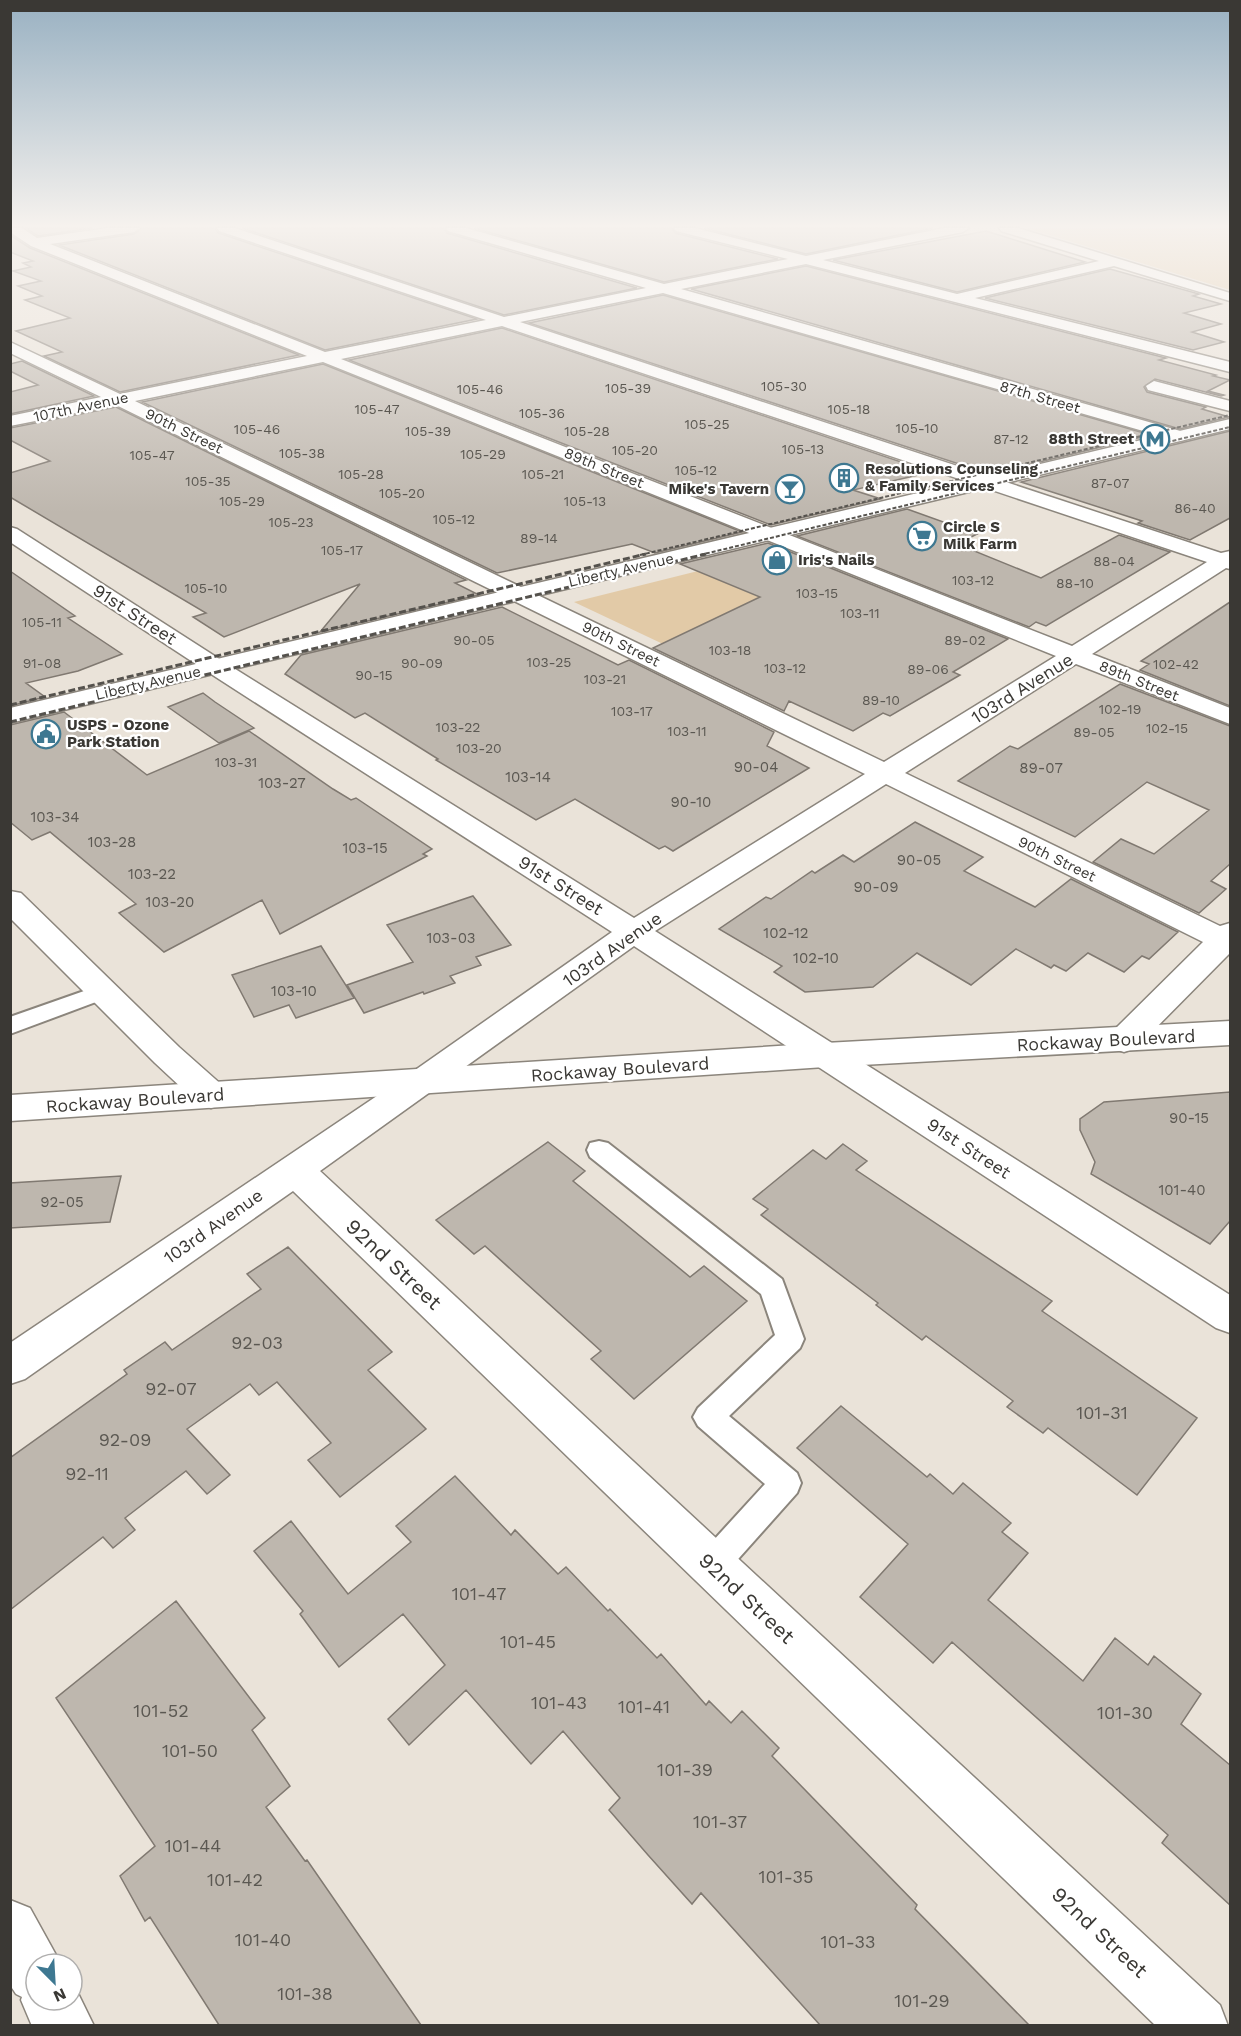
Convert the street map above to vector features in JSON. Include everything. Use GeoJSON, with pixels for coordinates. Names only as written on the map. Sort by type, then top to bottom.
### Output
{"type":"FeatureCollection","features":[{"type":"Feature","properties":{"kind":"street","name":"89th Street"},"geometry":{"type":"LineString","coordinates":[[237,323],[1230,717]]}},
{"type":"Feature","properties":{"kind":"street","name":"107th Avenue"},"geometry":{"type":"LineString","coordinates":[[10,421],[494,323]]}},
{"type":"Feature","properties":{"kind":"street"},"geometry":{"type":"LineString","coordinates":[[510,323],[1228,560]]}},
{"type":"Feature","properties":{"kind":"street","name":"87th Street"},"geometry":{"type":"LineString","coordinates":[[785,323],[1178,436]]}},
{"type":"Feature","properties":{"kind":"street"},"geometry":{"type":"LineString","coordinates":[[1056,323],[1230,367]]}},
{"type":"Feature","properties":{"kind":"street","name":"90th Street"},"geometry":{"type":"LineString","coordinates":[[10,347],[1228,939]]}},
{"type":"Feature","properties":{"kind":"street"},"geometry":{"type":"LineString","coordinates":[[1154,386],[1230,406]]}},
{"type":"Feature","properties":{"kind":"street","name":"Liberty Avenue"},"geometry":{"type":"LineString","coordinates":[[10,716],[1230,424]]}},
{"type":"Feature","properties":{"kind":"street","name":"91st Street"},"geometry":{"type":"LineString","coordinates":[[10,533],[1230,1317]]}},
{"type":"Feature","properties":{"kind":"street","name":"103rd Avenue"},"geometry":{"type":"LineString","coordinates":[[10,1366],[423,1082],[634,932],[1228,560]]}},
{"type":"Feature","properties":{"kind":"street"},"geometry":{"type":"LineString","coordinates":[[10,900],[167,1055],[211,1095]]}},
{"type":"Feature","properties":{"kind":"street"},"geometry":{"type":"LineString","coordinates":[[1124,1040],[1228,939]]}},
{"type":"Feature","properties":{"kind":"street","name":"Rockaway Boulevard"},"geometry":{"type":"LineString","coordinates":[[10,1108],[825,1055],[1230,1033]]}},
{"type":"Feature","properties":{"kind":"street","name":"92nd Street"},"geometry":{"type":"LineString","coordinates":[[295,1170],[1199,2025]]}},
{"type":"Feature","properties":{"kind":"street"},"geometry":{"type":"LineString","coordinates":[[10,1928],[24,1953]]}},
{"type":"Feature","properties":{"kind":"lane"},"geometry":{"type":"LineString","coordinates":[[10,1026],[104,991]]}},
{"type":"Feature","properties":{"kind":"lane"},"geometry":{"type":"LineString","coordinates":[[599,1150],[772,1287],[790,1339],[708,1417],[786,1483],[712,1565]]}},
{"type":"Feature","properties":{"kind":"shaded area"},"geometry":{"type":"Polygon","coordinates":[[[698,571],[775,604],[663,644],[574,602],[698,571]]]}},
{"type":"Feature","properties":{"kind":"building"},"geometry":{"type":"Polygon","coordinates":[[[49,323],[219,323],[299,355],[120,392],[44,356],[62,352],[16,331],[49,323]]]}},
{"type":"Feature","properties":{"kind":"building"},"geometry":{"type":"Polygon","coordinates":[[[257,323],[457,323],[325,350],[257,323]]]}},
{"type":"Feature","properties":{"kind":"building"},"geometry":{"type":"Polygon","coordinates":[[[529,323],[761,323],[1151,435],[994,473],[967,464],[962,465],[529,323]]]}},
{"type":"Feature","properties":{"kind":"building"},"geometry":{"type":"Polygon","coordinates":[[[810,323],[1029,323],[1166,358],[1159,360],[1230,380],[1208,391],[1224,395],[1221,396],[1155,379],[1144,387],[1147,392],[1206,407],[1202,409],[1229,417],[1180,429],[810,323]]]}},
{"type":"Feature","properties":{"kind":"building"},"geometry":{"type":"Polygon","coordinates":[[[1085,323],[1221,324],[1192,332],[1224,342],[1193,350],[1085,323]]]}},
{"type":"Feature","properties":{"kind":"building"},"geometry":{"type":"Polygon","coordinates":[[[502,328],[931,472],[853,490],[881,499],[771,525],[349,360],[502,328]]]}},
{"type":"Feature","properties":{"kind":"building"},"geometry":{"type":"Polygon","coordinates":[[[22,361],[94,396],[10,414],[10,392],[38,385],[10,371],[10,364],[22,361]]]}},
{"type":"Feature","properties":{"kind":"building"},"geometry":{"type":"Polygon","coordinates":[[[323,364],[742,532],[655,553],[632,544],[497,573],[142,402],[323,364]]]}},
{"type":"Feature","properties":{"kind":"building"},"geometry":{"type":"Polygon","coordinates":[[[116,407],[466,580],[455,583],[479,595],[320,632],[360,584],[224,637],[193,617],[206,613],[10,497],[10,473],[50,461],[10,440],[10,428],[116,407]]]}},
{"type":"Feature","properties":{"kind":"building"},"geometry":{"type":"Polygon","coordinates":[[[1230,431],[1230,518],[1190,540],[1138,523],[1142,521],[1021,482],[1230,431]]]}},
{"type":"Feature","properties":{"kind":"building"},"geometry":{"type":"Polygon","coordinates":[[[907,509],[977,534],[957,544],[1041,578],[1119,535],[1170,552],[1046,626],[1036,622],[1029,627],[797,536],[907,509]]]}},
{"type":"Feature","properties":{"kind":"building"},"geometry":{"type":"Polygon","coordinates":[[[768,543],[1008,639],[953,672],[960,675],[890,716],[883,713],[853,731],[789,701],[784,711],[653,648],[760,597],[680,564],[768,543]]]}},
{"type":"Feature","properties":{"kind":"building"},"geometry":{"type":"Polygon","coordinates":[[[10,571],[75,616],[68,618],[122,654],[78,671],[26,683],[45,697],[10,706],[10,571]]]}},
{"type":"Feature","properties":{"kind":"building"},"geometry":{"type":"Polygon","coordinates":[[[1230,602],[1230,706],[1140,670],[1149,664],[1141,661],[1230,602]]]}},
{"type":"Feature","properties":{"kind":"building"},"geometry":{"type":"Polygon","coordinates":[[[502,607],[618,665],[629,660],[774,732],[767,746],[809,768],[673,851],[665,846],[659,849],[575,799],[536,820],[436,760],[438,759],[365,713],[355,718],[285,674],[301,655],[502,607]]]}},
{"type":"Feature","properties":{"kind":"building"},"geometry":{"type":"Polygon","coordinates":[[[1120,684],[1230,726],[1230,864],[1211,881],[1226,889],[1199,913],[1093,862],[1121,839],[1154,854],[1209,810],[1147,782],[1075,837],[958,781],[1010,746],[1018,749],[1120,684]]]}},
{"type":"Feature","properties":{"kind":"building"},"geometry":{"type":"Polygon","coordinates":[[[203,693],[254,728],[219,743],[168,707],[203,693]]]}},
{"type":"Feature","properties":{"kind":"building"},"geometry":{"type":"Polygon","coordinates":[[[64,712],[147,775],[249,731],[333,789],[351,800],[356,798],[432,849],[423,854],[427,856],[280,934],[262,900],[164,952],[119,913],[136,904],[50,832],[32,840],[10,822],[10,725],[64,712]]]}},
{"type":"Feature","properties":{"kind":"building"},"geometry":{"type":"Polygon","coordinates":[[[915,822],[983,857],[964,871],[1035,907],[1071,879],[1178,932],[1149,959],[1142,956],[1124,972],[1088,953],[1066,971],[1054,965],[1051,968],[1016,949],[971,985],[917,953],[873,987],[805,992],[774,972],[782,966],[719,929],[766,897],[771,899],[812,871],[815,873],[843,855],[854,862],[915,822]]]}},
{"type":"Feature","properties":{"kind":"building"},"geometry":{"type":"Polygon","coordinates":[[[473,896],[511,945],[476,957],[481,965],[450,976],[455,983],[364,1013],[347,985],[413,962],[387,925],[473,896]]]}},
{"type":"Feature","properties":{"kind":"building"},"geometry":{"type":"Polygon","coordinates":[[[321,946],[354,998],[296,1018],[289,1005],[254,1017],[232,975],[321,946]]]}},
{"type":"Feature","properties":{"kind":"building"},"geometry":{"type":"Polygon","coordinates":[[[1230,1092],[1230,1221],[1210,1244],[1091,1174],[1095,1162],[1080,1130],[1080,1119],[1104,1102],[1230,1092]]]}},
{"type":"Feature","properties":{"kind":"building"},"geometry":{"type":"Polygon","coordinates":[[[548,1142],[585,1171],[573,1181],[690,1277],[704,1266],[747,1301],[634,1399],[591,1359],[601,1351],[485,1246],[474,1254],[436,1220],[548,1142]]]}},
{"type":"Feature","properties":{"kind":"building"},"geometry":{"type":"Polygon","coordinates":[[[843,1144],[867,1161],[856,1170],[1052,1301],[1042,1311],[1197,1418],[1137,1495],[1048,1428],[1043,1433],[1007,1407],[1013,1401],[926,1336],[922,1340],[876,1305],[878,1303],[761,1215],[768,1209],[753,1199],[813,1150],[826,1159],[843,1144]]]}},
{"type":"Feature","properties":{"kind":"building"},"geometry":{"type":"Polygon","coordinates":[[[121,1176],[110,1222],[10,1228],[10,1183],[121,1176]]]}},
{"type":"Feature","properties":{"kind":"building"},"geometry":{"type":"Polygon","coordinates":[[[288,1247],[392,1352],[368,1370],[426,1429],[340,1497],[308,1460],[331,1443],[277,1382],[259,1395],[250,1384],[187,1429],[230,1475],[207,1494],[186,1471],[125,1518],[135,1530],[113,1548],[103,1537],[10,1610],[10,1458],[127,1374],[124,1370],[165,1342],[172,1350],[261,1289],[247,1274],[288,1247]]]}},
{"type":"Feature","properties":{"kind":"building"},"geometry":{"type":"Polygon","coordinates":[[[841,1406],[927,1477],[930,1474],[953,1494],[963,1483],[1011,1523],[1002,1532],[1028,1553],[988,1600],[1083,1681],[1115,1638],[1148,1665],[1154,1656],[1201,1694],[1181,1724],[1230,1765],[1230,1905],[1162,1843],[1168,1835],[952,1642],[933,1663],[860,1597],[908,1544],[797,1448],[841,1406]]]}},
{"type":"Feature","properties":{"kind":"building"},"geometry":{"type":"Polygon","coordinates":[[[455,1476],[511,1535],[515,1530],[558,1574],[566,1567],[657,1658],[661,1654],[706,1705],[709,1701],[731,1723],[742,1711],[779,1748],[772,1756],[917,1905],[915,1909],[1029,2025],[820,2025],[701,1893],[692,1904],[648,1855],[609,1810],[620,1798],[563,1731],[531,1764],[466,1690],[409,1745],[388,1719],[445,1665],[403,1614],[339,1667],[300,1614],[303,1611],[254,1551],[291,1521],[348,1594],[411,1542],[396,1526],[455,1476]]]}},
{"type":"Feature","properties":{"kind":"building"},"geometry":{"type":"Polygon","coordinates":[[[176,1601],[265,1718],[252,1730],[290,1786],[266,1807],[305,1861],[307,1860],[421,2025],[219,2025],[150,1917],[145,1921],[120,1876],[155,1846],[56,1698],[176,1601]]]}},
{"type":"Feature","properties":{"kind":"railway"},"geometry":{"type":"LineString","coordinates":[[640,555],[1230,415]]}},
{"type":"Feature","properties":{"kind":"railway"},"geometry":{"type":"LineString","coordinates":[[700,555],[1230,427]]}},
{"type":"Feature","properties":{"kind":"railway"},"geometry":{"type":"LineString","coordinates":[[10,705],[646,554]]}},
{"type":"Feature","properties":{"kind":"railway"},"geometry":{"type":"LineString","coordinates":[[10,722],[706,554]]}},
{"type":"Feature","properties":{"kind":"place","name":"88th Street"},"geometry":{"type":"Point","coordinates":[1155,439]}},
{"type":"Feature","properties":{"kind":"place","name":"Resolutions Counseling & Family Services"},"geometry":{"type":"Point","coordinates":[844,478]}},
{"type":"Feature","properties":{"kind":"place","name":"Mike's Tavern"},"geometry":{"type":"Point","coordinates":[790,489]}},
{"type":"Feature","properties":{"kind":"place","name":"Circle S Milk Farm"},"geometry":{"type":"Point","coordinates":[922,536]}},
{"type":"Feature","properties":{"kind":"place","name":"Iris's Nails"},"geometry":{"type":"Point","coordinates":[777,560]}},
{"type":"Feature","properties":{"kind":"place","name":"USPS - Ozone Park Station"},"geometry":{"type":"Point","coordinates":[46,734]}}]}
